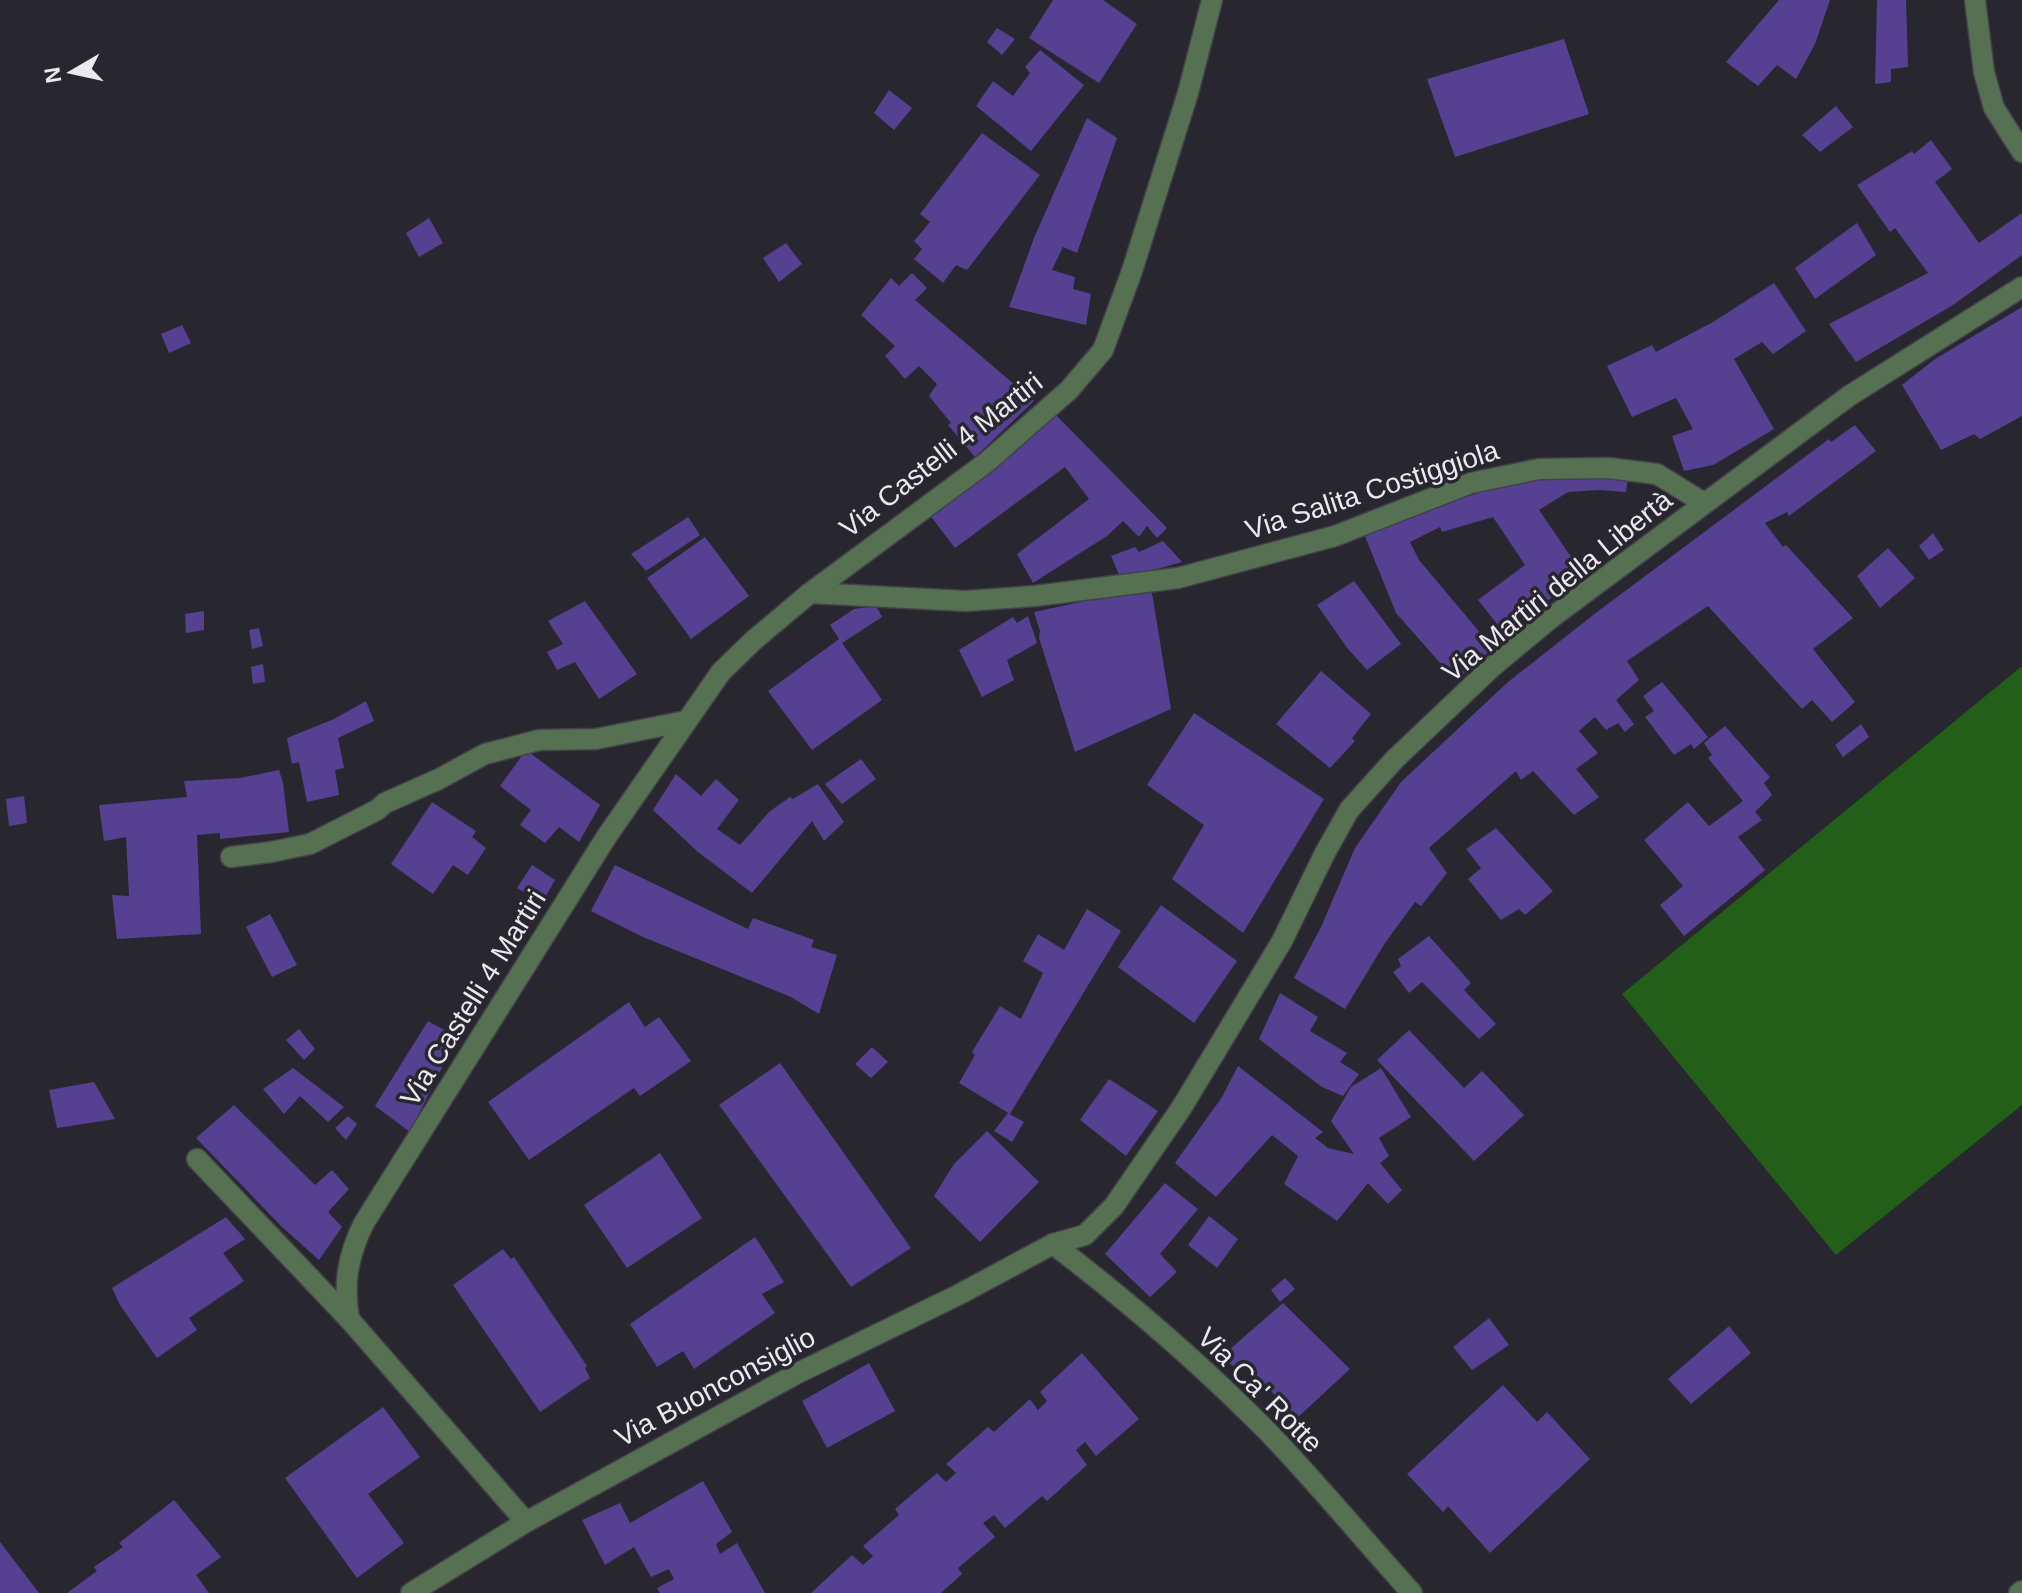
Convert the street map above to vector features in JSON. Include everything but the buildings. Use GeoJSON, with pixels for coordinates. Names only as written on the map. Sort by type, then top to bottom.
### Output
{"type":"FeatureCollection","features":[{"type":"Feature","properties":{"kind":"street","name":"Via Castelli 4 Martiri"},"geometry":{"type":"LineString","coordinates":[[349,1319],[344,1293],[348,1260],[364,1223],[607,836],[721,672],[810,593],[987,462],[1069,390],[1103,350],[1132,271],[1174,137],[1212,0]]}},
{"type":"Feature","properties":{"kind":"street"},"geometry":{"type":"LineString","coordinates":[[1975,0],[1984,72],[1994,108],[2022,152]]}},
{"type":"Feature","properties":{"kind":"street","name":"Via Martiri della Libertà"},"geometry":{"type":"LineString","coordinates":[[1053,1244],[1085,1235],[1114,1206],[1223,1042],[1282,941],[1349,810],[1395,759],[1492,667],[1551,618],[1849,396],[2022,287]]}},
{"type":"Feature","properties":{"kind":"street","name":"Via Salita Costiggiola"},"geometry":{"type":"LineString","coordinates":[[810,593],[966,601],[1035,596],[1178,578],[1335,536],[1471,483],[1539,469],[1608,468],[1657,474],[1704,503]]}},
{"type":"Feature","properties":{"kind":"street"},"geometry":{"type":"LineString","coordinates":[[231,857],[310,844],[485,754],[539,740],[596,739],[686,721]]}},
{"type":"Feature","properties":{"kind":"street"},"geometry":{"type":"LineString","coordinates":[[197,1159],[349,1319],[526,1522]]}},
{"type":"Feature","properties":{"kind":"street","name":"Via Buonconsiglio"},"geometry":{"type":"LineString","coordinates":[[411,1593],[526,1522],[798,1373],[1053,1244]]}},
{"type":"Feature","properties":{"kind":"street","name":"Via Ca' Rotte"},"geometry":{"type":"LineString","coordinates":[[1053,1244],[1111,1288],[1270,1434],[1412,1593]]}},
{"type":"Feature","properties":{"kind":"green space"},"geometry":{"type":"Polygon","coordinates":[[[2022,666],[2022,1105],[1836,1255],[1622,994],[2022,666]]]}}]}
